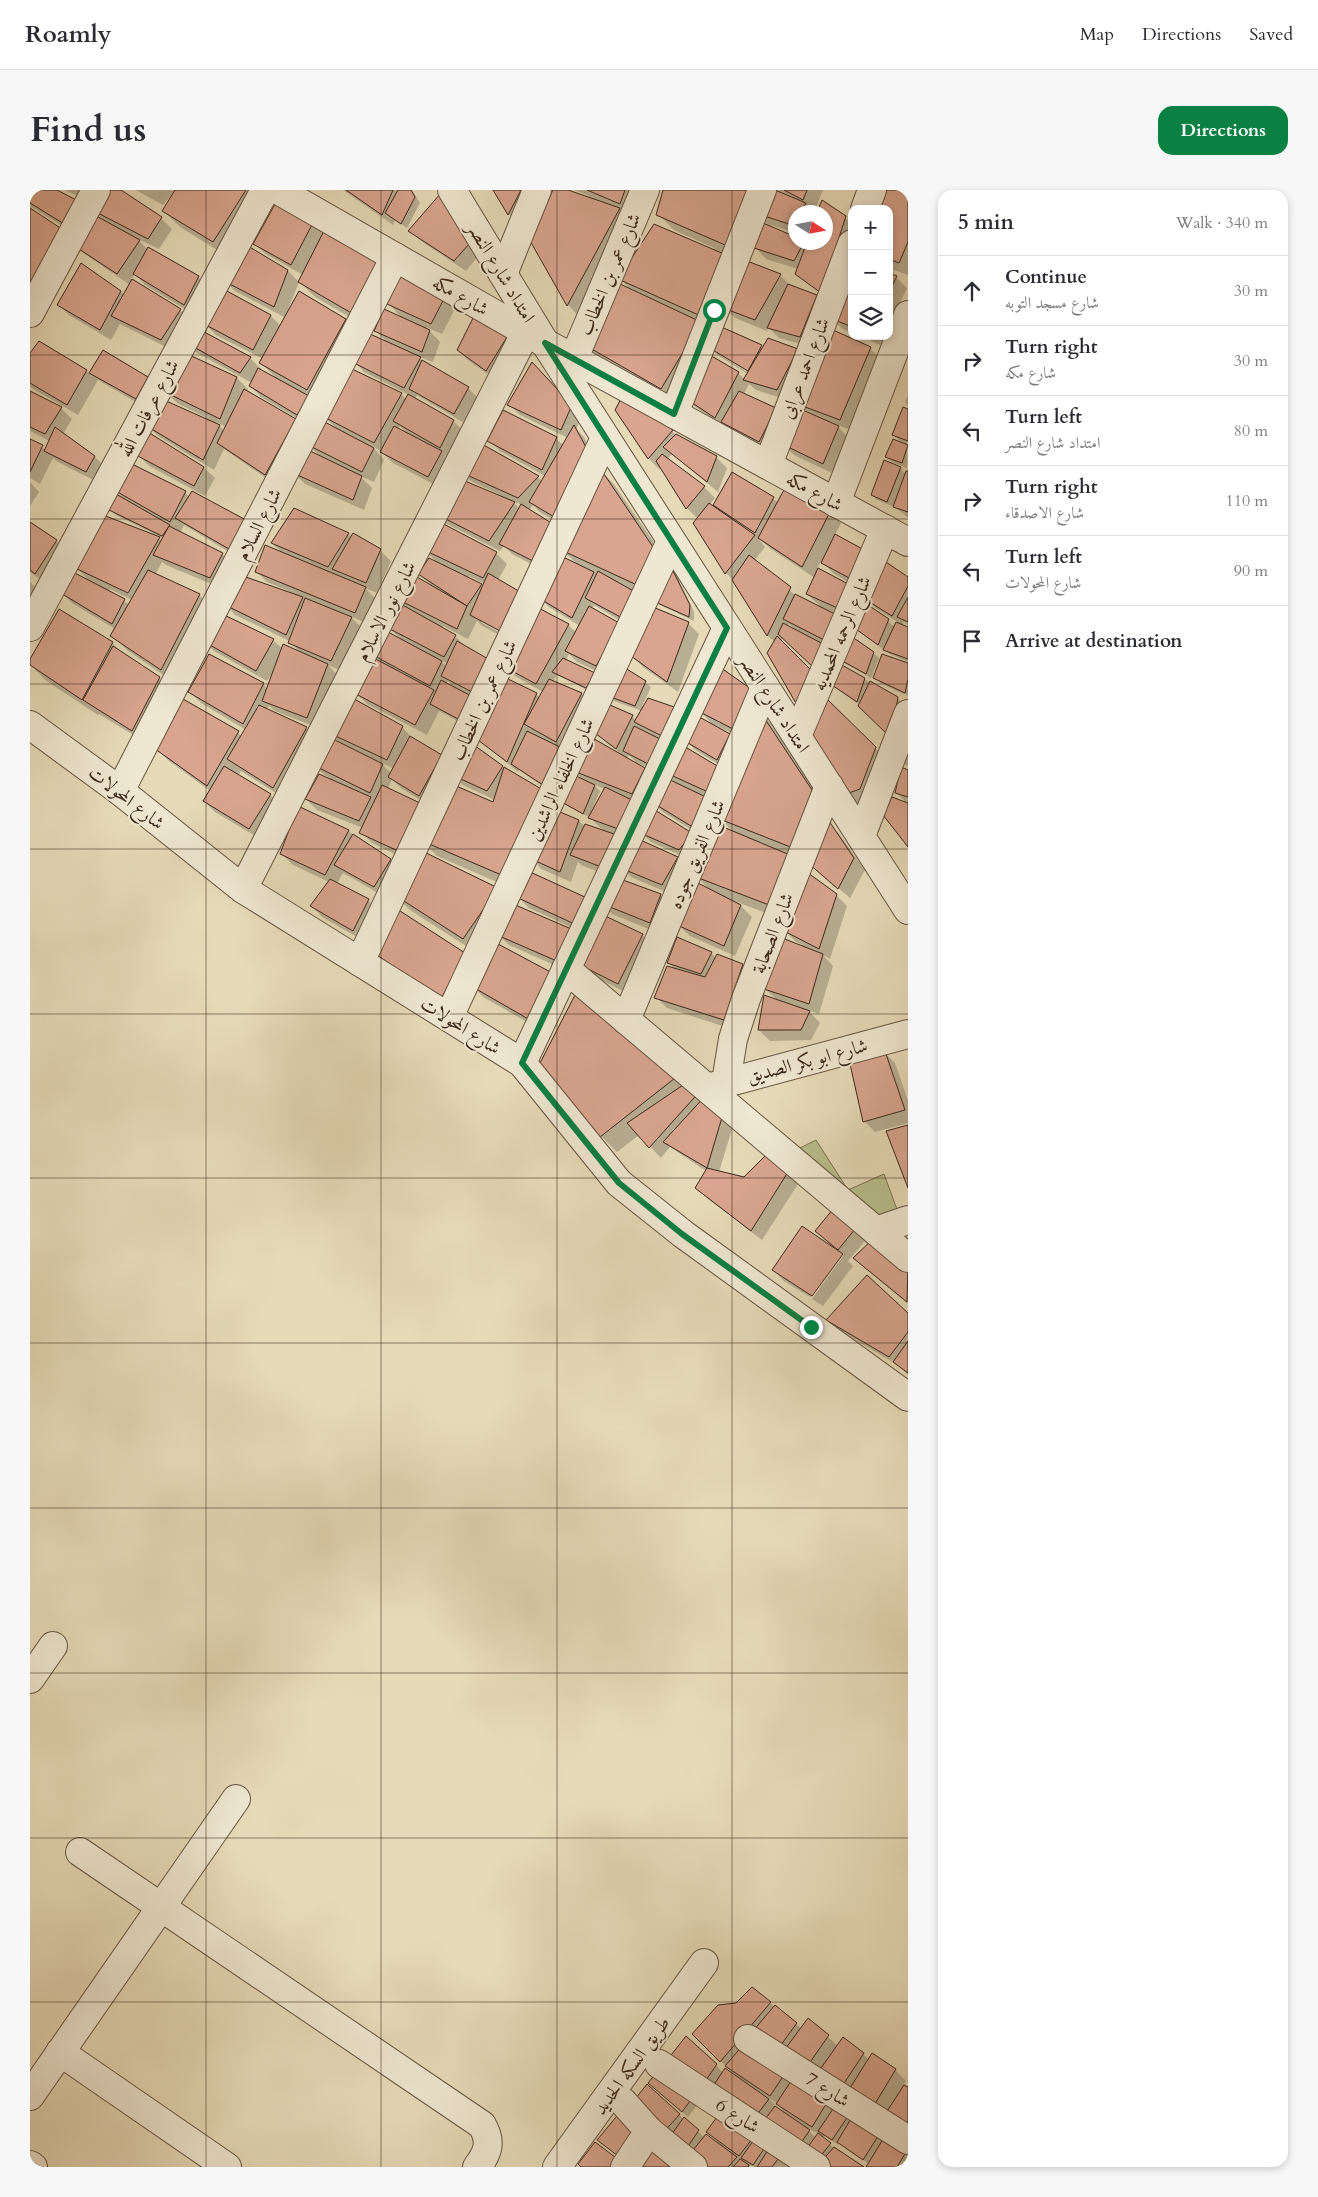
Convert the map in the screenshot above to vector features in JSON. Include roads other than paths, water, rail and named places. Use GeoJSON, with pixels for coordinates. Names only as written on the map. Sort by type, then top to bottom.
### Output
{"type":"FeatureCollection","features":[{"type":"Feature","properties":{"kind":"street"},"geometry":{"type":"LineString","coordinates":[[30,313],[96,190]]}},
{"type":"Feature","properties":{"kind":"street","name":"شارع عرفات الله"},"geometry":{"type":"LineString","coordinates":[[30,627],[265,190]]}},
{"type":"Feature","properties":{"kind":"street","name":"شارع مكه"},"geometry":{"type":"LineString","coordinates":[[278,190],[536,338],[896,536]]}},
{"type":"Feature","properties":{"kind":"street","name":"امتداد شارع النصر"},"geometry":{"type":"LineString","coordinates":[[452,190],[503,274],[536,338],[605,438],[908,910]]}},
{"type":"Feature","properties":{"kind":"street"},"geometry":{"type":"LineString","coordinates":[[503,274],[538,190]]}},
{"type":"Feature","properties":{"kind":"street","name":"شارع عمر بن الخطاب"},"geometry":{"type":"LineString","coordinates":[[574,358],[645,190]]}},
{"type":"Feature","properties":{"kind":"street"},"geometry":{"type":"LineString","coordinates":[[674,414],[762,190]]}},
{"type":"Feature","properties":{"kind":"street"},"geometry":{"type":"LineString","coordinates":[[866,205],[872,190]]}},
{"type":"Feature","properties":{"kind":"street","name":"شارع احمد عرابى"},"geometry":{"type":"LineString","coordinates":[[768,465],[850,250]]}},
{"type":"Feature","properties":{"kind":"street","name":"شارع السلام"},"geometry":{"type":"LineString","coordinates":[[120,791],[395,257]]}},
{"type":"Feature","properties":{"kind":"street"},"geometry":{"type":"LineString","coordinates":[[836,503],[908,315]]}},
{"type":"Feature","properties":{"kind":"street","name":"شارع نور الاسلام"},"geometry":{"type":"LineString","coordinates":[[244,889],[536,338]]}},
{"type":"Feature","properties":{"kind":"street","name":"شارع عمر بن الخطاب"},"geometry":{"type":"LineString","coordinates":[[360,962],[605,438]]}},
{"type":"Feature","properties":{"kind":"street","name":"شارع الرحمه المحمديه"},"geometry":{"type":"LineString","coordinates":[[797,736],[896,536]]}},
{"type":"Feature","properties":{"kind":"street","name":"شارع الخلفاء الراشدين"},"geometry":{"type":"LineString","coordinates":[[449,1017],[671,541]]}},
{"type":"Feature","properties":{"kind":"street"},"geometry":{"type":"LineString","coordinates":[[522,1063],[727,628]]}},
{"type":"Feature","properties":{"kind":"street","name":"شارع الفريق جوده"},"geometry":{"type":"LineString","coordinates":[[626,1020],[765,688]]}},
{"type":"Feature","properties":{"kind":"street"},"geometry":{"type":"LineString","coordinates":[[861,836],[908,714]]}},
{"type":"Feature","properties":{"kind":"street","name":"شارع المحولات"},"geometry":{"type":"LineString","coordinates":[[30,725],[120,791],[244,889],[522,1063],[619,1183],[682,1234],[908,1397]]}},
{"type":"Feature","properties":{"kind":"street","name":"شارع الصحابة"},"geometry":{"type":"LineString","coordinates":[[716,1085],[746,999],[829,786]]}},
{"type":"Feature","properties":{"kind":"street"},"geometry":{"type":"LineString","coordinates":[[566,969],[626,1020],[716,1085],[908,1258]]}},
{"type":"Feature","properties":{"kind":"street","name":"شارع ابو بكر الصديق"},"geometry":{"type":"LineString","coordinates":[[716,1085],[908,1034]]}},
{"type":"Feature","properties":{"kind":"street"},"geometry":{"type":"LineString","coordinates":[[876,1231],[908,1220]]}},
{"type":"Feature","properties":{"kind":"street"},"geometry":{"type":"LineString","coordinates":[[30,1679],[54,1646]]}},
{"type":"Feature","properties":{"kind":"street"},"geometry":{"type":"LineString","coordinates":[[30,2096],[236,1799]]}},
{"type":"Feature","properties":{"kind":"street"},"geometry":{"type":"LineString","coordinates":[[80,1852],[482,2125],[489,2145],[487,2154],[477,2167]]}},
{"type":"Feature","properties":{"kind":"street","name":"طريق السكه الحديد"},"geometry":{"type":"LineString","coordinates":[[558,2167],[704,1962]]}},
{"type":"Feature","properties":{"kind":"street","name":"شارع 7"},"geometry":{"type":"LineString","coordinates":[[748,2039],[908,2140]]}},
{"type":"Feature","properties":{"kind":"street"},"geometry":{"type":"LineString","coordinates":[[60,2052],[227,2167]]}},
{"type":"Feature","properties":{"kind":"street","name":"شارع 6"},"geometry":{"type":"LineString","coordinates":[[659,2064],[816,2167]]}},
{"type":"Feature","properties":{"kind":"street"},"geometry":{"type":"LineString","coordinates":[[623,2102],[649,2131],[693,2167]]}},
{"type":"Feature","properties":{"kind":"street"},"geometry":{"type":"LineString","coordinates":[[625,2167],[649,2131]]}}]}
